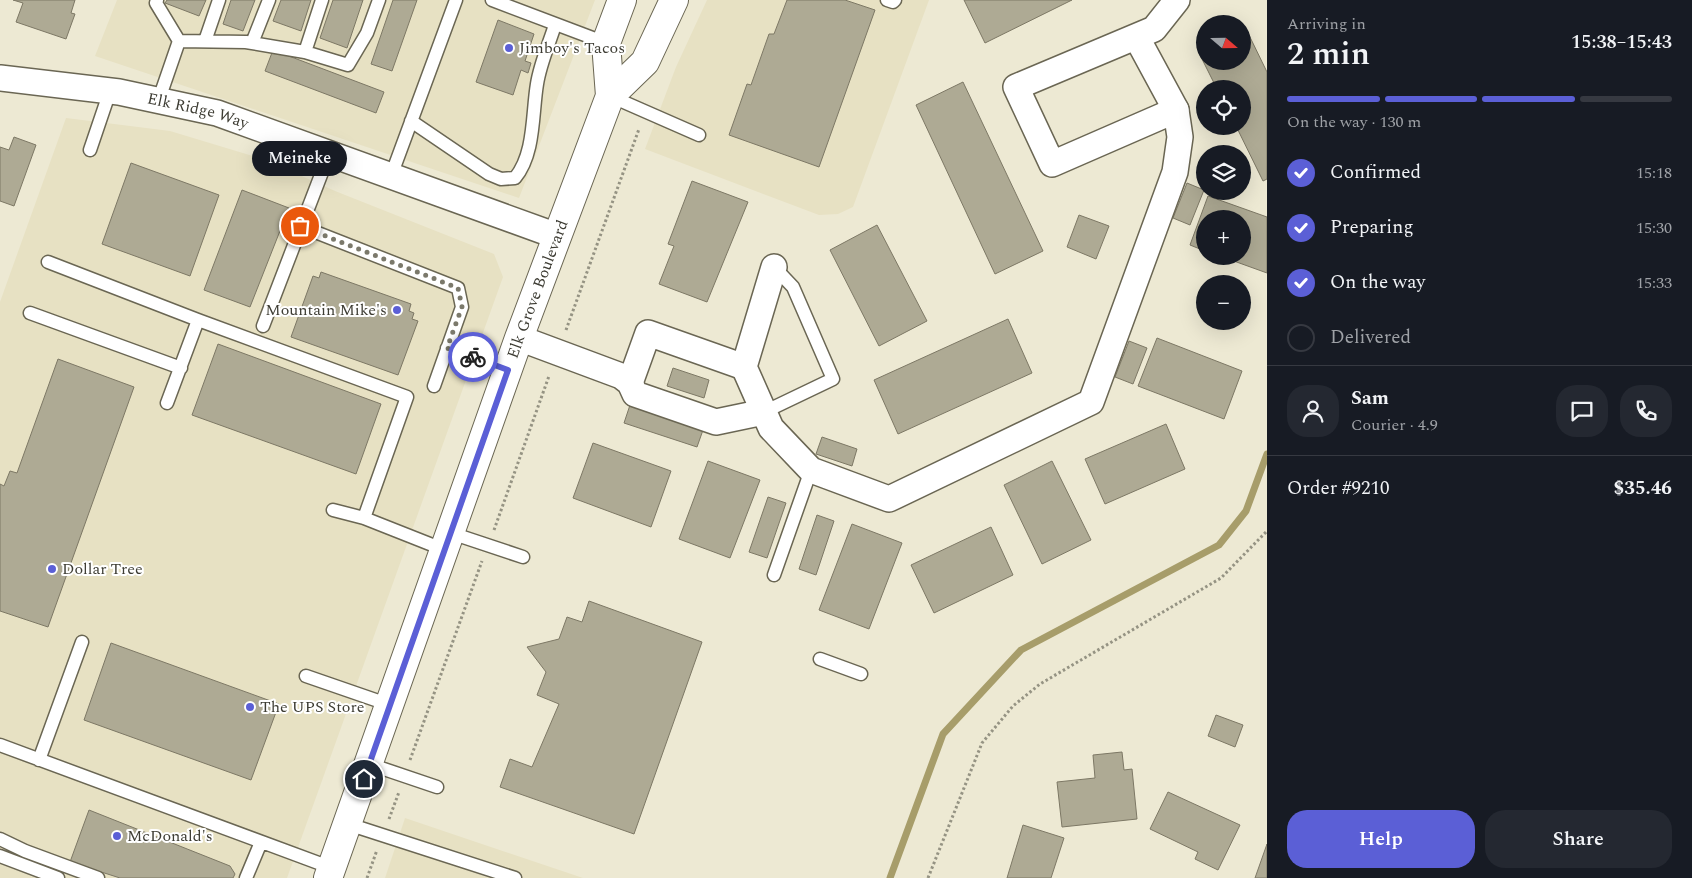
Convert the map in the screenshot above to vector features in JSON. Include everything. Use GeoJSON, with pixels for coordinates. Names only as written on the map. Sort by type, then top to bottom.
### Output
{"type":"FeatureCollection","features":[{"type":"Feature","properties":{"kind":"main road","name":"Elk Grove Boulevard"},"geometry":{"type":"LineString","coordinates":[[330,873],[508,370],[610,96],[606,43],[622,0]]}},
{"type":"Feature","properties":{"kind":"main road","name":"Elk Grove Boulevard"},"geometry":{"type":"LineString","coordinates":[[610,96],[645,62],[674,0]]}},
{"type":"Feature","properties":{"kind":"street"},"geometry":{"type":"LineString","coordinates":[[1176,110],[1052,164],[1016,87],[1137,38],[1154,29],[1177,0]]}},
{"type":"Feature","properties":{"kind":"street"},"geometry":{"type":"LineString","coordinates":[[774,267],[744,367],[771,428],[811,470],[890,499],[1091,402],[1175,172],[1180,136],[1176,110],[1137,38]]}},
{"type":"Feature","properties":{"kind":"street","name":"Elk Ridge Way"},"geometry":{"type":"LineString","coordinates":[[0,78],[110,91],[158,99],[217,113],[557,236]]}},
{"type":"Feature","properties":{"kind":"street"},"geometry":{"type":"LineString","coordinates":[[630,383],[648,332],[744,367]]}},
{"type":"Feature","properties":{"kind":"street"},"geometry":{"type":"LineString","coordinates":[[520,338],[621,376],[630,383],[635,394],[716,422],[764,412]]}},
{"type":"Feature","properties":{"kind":"lane"},"geometry":{"type":"LineString","coordinates":[[157,0],[156,3],[179,41]]}},
{"type":"Feature","properties":{"kind":"lane"},"geometry":{"type":"LineString","coordinates":[[205,41],[219,0]]}},
{"type":"Feature","properties":{"kind":"lane"},"geometry":{"type":"LineString","coordinates":[[252,43],[269,0]]}},
{"type":"Feature","properties":{"kind":"lane"},"geometry":{"type":"LineString","coordinates":[[305,52],[322,0]]}},
{"type":"Feature","properties":{"kind":"lane"},"geometry":{"type":"LineString","coordinates":[[179,41],[252,43],[305,52],[348,65],[367,33],[379,0]]}},
{"type":"Feature","properties":{"kind":"lane"},"geometry":{"type":"LineString","coordinates":[[391,176],[456,0]]}},
{"type":"Feature","properties":{"kind":"lane"},"geometry":{"type":"LineString","coordinates":[[492,0],[606,43]]}},
{"type":"Feature","properties":{"kind":"lane"},"geometry":{"type":"LineString","coordinates":[[411,121],[489,174],[501,179],[515,178],[523,168],[529,145],[537,82],[556,24]]}},
{"type":"Feature","properties":{"kind":"lane"},"geometry":{"type":"LineString","coordinates":[[158,99],[179,41]]}},
{"type":"Feature","properties":{"kind":"lane"},"geometry":{"type":"LineString","coordinates":[[90,150],[110,91]]}},
{"type":"Feature","properties":{"kind":"lane"},"geometry":{"type":"LineString","coordinates":[[610,96],[699,135]]}},
{"type":"Feature","properties":{"kind":"lane"},"geometry":{"type":"LineString","coordinates":[[262,326],[329,154]]}},
{"type":"Feature","properties":{"kind":"lane"},"geometry":{"type":"LineString","coordinates":[[300,226],[458,288],[462,307],[434,386]]}},
{"type":"Feature","properties":{"kind":"lane"},"geometry":{"type":"LineString","coordinates":[[48,262],[407,397],[364,518]]}},
{"type":"Feature","properties":{"kind":"lane"},"geometry":{"type":"LineString","coordinates":[[764,412],[833,379],[793,287],[774,267]]}},
{"type":"Feature","properties":{"kind":"lane"},"geometry":{"type":"LineString","coordinates":[[30,313],[181,368]]}},
{"type":"Feature","properties":{"kind":"lane"},"geometry":{"type":"LineString","coordinates":[[167,403],[198,320]]}},
{"type":"Feature","properties":{"kind":"lane"},"geometry":{"type":"LineString","coordinates":[[447,348],[508,370]]}},
{"type":"Feature","properties":{"kind":"lane"},"geometry":{"type":"LineString","coordinates":[[774,575],[811,470]]}},
{"type":"Feature","properties":{"kind":"lane"},"geometry":{"type":"LineString","coordinates":[[333,510],[448,542],[488,546],[523,557]]}},
{"type":"Feature","properties":{"kind":"lane"},"geometry":{"type":"LineString","coordinates":[[39,760],[82,642]]}},
{"type":"Feature","properties":{"kind":"lane"},"geometry":{"type":"LineString","coordinates":[[820,659],[861,674]]}},
{"type":"Feature","properties":{"kind":"lane"},"geometry":{"type":"LineString","coordinates":[[306,676],[390,705]]}},
{"type":"Feature","properties":{"kind":"lane"},"geometry":{"type":"LineString","coordinates":[[0,745],[261,842],[330,873]]}},
{"type":"Feature","properties":{"kind":"lane"},"geometry":{"type":"LineString","coordinates":[[369,764],[437,788]]}},
{"type":"Feature","properties":{"kind":"lane"},"geometry":{"type":"LineString","coordinates":[[348,824],[515,878]]}},
{"type":"Feature","properties":{"kind":"lane"},"geometry":{"type":"LineString","coordinates":[[0,839],[25,851],[98,878]]}},
{"type":"Feature","properties":{"kind":"lane"},"geometry":{"type":"LineString","coordinates":[[246,878],[261,842]]}},
{"type":"Feature","properties":{"kind":"lane"},"geometry":{"type":"LineString","coordinates":[[0,856],[58,878]]}},
{"type":"Feature","properties":{"kind":"path"},"geometry":{"type":"LineString","coordinates":[[368,878],[645,112]]}},
{"type":"Feature","properties":{"kind":"path"},"geometry":{"type":"LineString","coordinates":[[928,878],[982,744],[1013,706],[1040,684],[1222,578],[1267,531]]}},
{"type":"Feature","properties":{"kind":"shaded area"},"geometry":{"type":"Polygon","coordinates":[[[117,0],[595,0],[519,198],[95,56],[117,0]]]}},
{"type":"Feature","properties":{"kind":"shaded area"},"geometry":{"type":"Polygon","coordinates":[[[707,0],[929,0],[853,207],[838,214],[819,215],[645,149],[676,67],[707,0]]]}},
{"type":"Feature","properties":{"kind":"shaded area"},"geometry":{"type":"Polygon","coordinates":[[[66,118],[170,131],[266,160],[335,191],[494,254],[503,277],[287,878],[0,878],[0,302],[66,118]]]}},
{"type":"Feature","properties":{"kind":"shaded area"},"geometry":{"type":"Polygon","coordinates":[[[405,818],[583,878],[385,878],[405,818]]]}},
{"type":"Feature","properties":{"kind":"building"},"geometry":{"type":"Polygon","coordinates":[[[13,0],[75,0],[71,13],[75,14],[66,39],[16,22],[23,3],[13,0]]]}},
{"type":"Feature","properties":{"kind":"building"},"geometry":{"type":"Polygon","coordinates":[[[167,0],[206,0],[199,16],[165,3],[167,0]]]}},
{"type":"Feature","properties":{"kind":"building"},"geometry":{"type":"Polygon","coordinates":[[[231,0],[255,0],[243,31],[223,24],[231,0]]]}},
{"type":"Feature","properties":{"kind":"building"},"geometry":{"type":"Polygon","coordinates":[[[281,0],[311,0],[301,31],[273,21],[281,0]]]}},
{"type":"Feature","properties":{"kind":"building"},"geometry":{"type":"Polygon","coordinates":[[[333,0],[363,0],[347,48],[320,38],[333,0]]]}},
{"type":"Feature","properties":{"kind":"building"},"geometry":{"type":"Polygon","coordinates":[[[393,0],[417,0],[392,71],[371,64],[393,0]]]}},
{"type":"Feature","properties":{"kind":"building"},"geometry":{"type":"Polygon","coordinates":[[[787,0],[845,0],[875,10],[819,167],[729,135],[747,84],[751,85],[769,34],[774,34],[787,0]]]}},
{"type":"Feature","properties":{"kind":"building"},"geometry":{"type":"Polygon","coordinates":[[[964,0],[1072,0],[985,43],[964,0]]]}},
{"type":"Feature","properties":{"kind":"building","name":"Jimboy's Tacos"},"geometry":{"type":"Polygon","coordinates":[[[498,20],[534,34],[525,61],[531,63],[528,73],[521,70],[513,95],[476,82],[498,20]]]}},
{"type":"Feature","properties":{"kind":"building"},"geometry":{"type":"Polygon","coordinates":[[[1251,39],[1267,72],[1267,179],[1263,181],[1251,157],[1251,145],[1245,145],[1240,135],[1251,135],[1251,80],[1212,80],[1208,70],[1251,70],[1251,39]]]}},
{"type":"Feature","properties":{"kind":"building"},"geometry":{"type":"Polygon","coordinates":[[[273,50],[384,92],[376,113],[265,71],[273,50]]]}},
{"type":"Feature","properties":{"kind":"building"},"geometry":{"type":"Polygon","coordinates":[[[963,82],[1043,251],[995,274],[916,105],[963,82]]]}},
{"type":"Feature","properties":{"kind":"building"},"geometry":{"type":"Polygon","coordinates":[[[14,137],[36,145],[14,206],[0,201],[0,147],[9,150],[14,137]]]}},
{"type":"Feature","properties":{"kind":"building"},"geometry":{"type":"Polygon","coordinates":[[[131,163],[219,195],[190,276],[102,244],[131,163]]]}},
{"type":"Feature","properties":{"kind":"building"},"geometry":{"type":"Polygon","coordinates":[[[692,181],[748,202],[707,302],[659,284],[674,246],[668,244],[692,181]]]}},
{"type":"Feature","properties":{"kind":"building"},"geometry":{"type":"Polygon","coordinates":[[[1187,183],[1196,187],[1196,200],[1200,200],[1190,225],[1173,218],[1187,183]]]}},
{"type":"Feature","properties":{"kind":"building"},"geometry":{"type":"Polygon","coordinates":[[[242,190],[289,208],[250,307],[204,290],[242,190]]]}},
{"type":"Feature","properties":{"kind":"building"},"geometry":{"type":"Polygon","coordinates":[[[1207,200],[1219,200],[1247,210],[1203,210],[1207,200]]]}},
{"type":"Feature","properties":{"kind":"building"},"geometry":{"type":"Polygon","coordinates":[[[1251,211],[1267,217],[1267,273],[1245,265],[1251,265],[1251,211]]]}},
{"type":"Feature","properties":{"kind":"building"},"geometry":{"type":"Polygon","coordinates":[[[1079,215],[1109,226],[1096,259],[1067,247],[1079,215]]]}},
{"type":"Feature","properties":{"kind":"building"},"geometry":{"type":"Polygon","coordinates":[[[877,225],[927,321],[879,346],[830,250],[877,225]]]}},
{"type":"Feature","properties":{"kind":"building"},"geometry":{"type":"Polygon","coordinates":[[[1196,229],[1196,247],[1190,245],[1196,229]]]}},
{"type":"Feature","properties":{"kind":"building"},"geometry":{"type":"Polygon","coordinates":[[[321,272],[411,304],[409,311],[414,313],[412,319],[418,321],[398,375],[291,337],[313,276],[319,278],[321,272]]]}},
{"type":"Feature","properties":{"kind":"building"},"geometry":{"type":"Polygon","coordinates":[[[1008,319],[1032,373],[898,434],[874,380],[1008,319]]]}},
{"type":"Feature","properties":{"kind":"building"},"geometry":{"type":"Polygon","coordinates":[[[1157,338],[1242,371],[1224,419],[1138,386],[1157,338]]]}},
{"type":"Feature","properties":{"kind":"building"},"geometry":{"type":"Polygon","coordinates":[[[1129,341],[1147,348],[1133,384],[1115,377],[1129,341]]]}},
{"type":"Feature","properties":{"kind":"building"},"geometry":{"type":"Polygon","coordinates":[[[218,344],[381,404],[356,474],[192,415],[218,344]]]}},
{"type":"Feature","properties":{"kind":"building"},"geometry":{"type":"Polygon","coordinates":[[[58,359],[134,387],[48,627],[0,611],[0,484],[4,486],[10,471],[17,473],[58,359]]]}},
{"type":"Feature","properties":{"kind":"building"},"geometry":{"type":"Polygon","coordinates":[[[673,368],[709,380],[704,398],[667,386],[673,368]]]}},
{"type":"Feature","properties":{"kind":"building"},"geometry":{"type":"Polygon","coordinates":[[[630,405],[703,430],[697,447],[624,423],[630,405]]]}},
{"type":"Feature","properties":{"kind":"building"},"geometry":{"type":"Polygon","coordinates":[[[1166,424],[1185,469],[1105,504],[1085,459],[1166,424]]]}},
{"type":"Feature","properties":{"kind":"building"},"geometry":{"type":"Polygon","coordinates":[[[822,437],[857,449],[852,466],[816,454],[822,437]]]}},
{"type":"Feature","properties":{"kind":"building"},"geometry":{"type":"Polygon","coordinates":[[[593,443],[671,471],[651,527],[573,498],[593,443]]]}},
{"type":"Feature","properties":{"kind":"building"},"geometry":{"type":"Polygon","coordinates":[[[708,461],[760,480],[730,558],[679,539],[708,461]]]}},
{"type":"Feature","properties":{"kind":"building"},"geometry":{"type":"Polygon","coordinates":[[[1052,461],[1091,540],[1042,564],[1004,485],[1052,461]]]}},
{"type":"Feature","properties":{"kind":"building"},"geometry":{"type":"Polygon","coordinates":[[[768,497],[786,503],[767,558],[749,552],[768,497]]]}},
{"type":"Feature","properties":{"kind":"building"},"geometry":{"type":"Polygon","coordinates":[[[817,515],[834,521],[816,575],[799,569],[817,515]]]}},
{"type":"Feature","properties":{"kind":"building"},"geometry":{"type":"Polygon","coordinates":[[[852,524],[902,543],[869,629],[819,610],[852,524]]]}},
{"type":"Feature","properties":{"kind":"building"},"geometry":{"type":"Polygon","coordinates":[[[991,527],[1013,575],[934,613],[911,565],[991,527]]]}},
{"type":"Feature","properties":{"kind":"building"},"geometry":{"type":"Polygon","coordinates":[[[589,601],[702,642],[634,834],[500,787],[510,759],[532,767],[559,704],[537,695],[546,672],[527,647],[559,639],[567,617],[582,622],[589,601]]]}},
{"type":"Feature","properties":{"kind":"building"},"geometry":{"type":"Polygon","coordinates":[[[111,643],[279,704],[251,780],[84,720],[111,643]]]}},
{"type":"Feature","properties":{"kind":"building"},"geometry":{"type":"Polygon","coordinates":[[[1216,715],[1243,725],[1235,747],[1208,736],[1216,715]]]}},
{"type":"Feature","properties":{"kind":"building"},"geometry":{"type":"Polygon","coordinates":[[[1122,752],[1124,770],[1132,769],[1137,819],[1062,827],[1057,782],[1095,778],[1093,755],[1122,752]]]}},
{"type":"Feature","properties":{"kind":"building"},"geometry":{"type":"Polygon","coordinates":[[[1168,792],[1240,825],[1218,870],[1195,859],[1198,852],[1150,829],[1168,792]]]}},
{"type":"Feature","properties":{"kind":"building","name":"McDonald's"},"geometry":{"type":"Polygon","coordinates":[[[89,810],[230,866],[235,874],[233,878],[120,878],[70,862],[89,810]]]}},
{"type":"Feature","properties":{"kind":"building"},"geometry":{"type":"Polygon","coordinates":[[[1023,825],[1064,838],[1051,878],[1007,878],[1023,825]]]}},
{"type":"Feature","properties":{"kind":"building"},"geometry":{"type":"Polygon","coordinates":[[[1267,844],[1267,878],[1255,878],[1267,844]]]}},
{"type":"Feature","properties":{"kind":"waterway"},"geometry":{"type":"LineString","coordinates":[[890,878],[943,734],[1021,650],[1219,545],[1246,511],[1267,454]]}},
{"type":"Feature","properties":{"kind":"way so far"},"geometry":{"type":"LineString","coordinates":[[300,226],[458,288],[462,307],[447,348],[473,357]]}},
{"type":"Feature","properties":{"kind":"place","name":"Jimboy's Tacos"},"geometry":{"type":"Point","coordinates":[509,48]}},
{"type":"Feature","properties":{"kind":"place","name":"Meineke"},"geometry":{"type":"Point","coordinates":[300,226]}},
{"type":"Feature","properties":{"kind":"place","name":"Mountain Mike's"},"geometry":{"type":"Point","coordinates":[397,310]}},
{"type":"Feature","properties":{"kind":"place","name":"Dollar Tree"},"geometry":{"type":"Point","coordinates":[52,569]}},
{"type":"Feature","properties":{"kind":"place","name":"The UPS Store"},"geometry":{"type":"Point","coordinates":[250,707]}},
{"type":"Feature","properties":{"kind":"place","name":"McDonald's"},"geometry":{"type":"Point","coordinates":[117,836]}},
{"type":"Feature","properties":{"kind":"route"},"geometry":{"type":"LineString","coordinates":[[364,779],[508,370],[473,357]]}}]}
